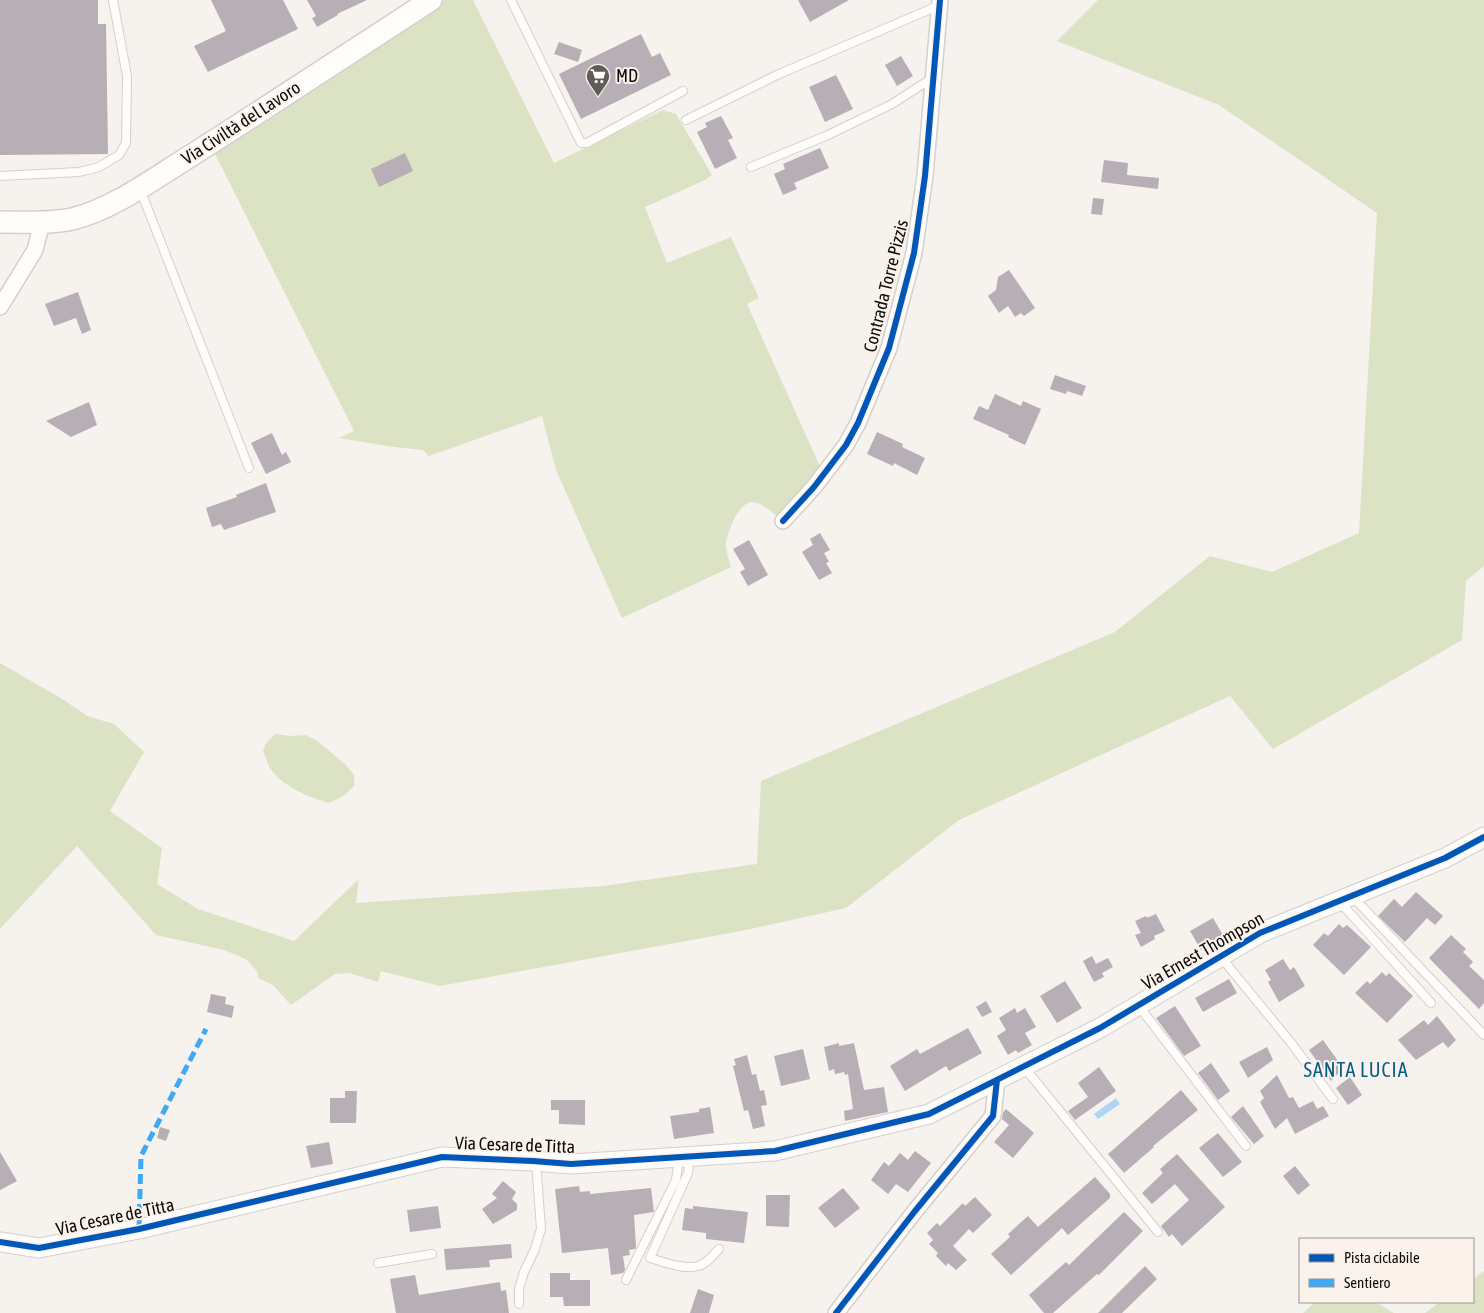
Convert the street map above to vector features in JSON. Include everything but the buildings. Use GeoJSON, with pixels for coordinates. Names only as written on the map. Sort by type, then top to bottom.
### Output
{"type":"FeatureCollection","features":[{"type":"Feature","properties":{"kind":"main road","name":"Via Civiltà del Lavoro"},"geometry":{"type":"LineString","coordinates":[[0,222],[42,222],[72,219],[100,209],[140,187],[431,0]]}},
{"type":"Feature","properties":{"kind":"street","name":"Contrada Torre Pizzis"},"geometry":{"type":"LineString","coordinates":[[783,521],[814,487],[846,445],[858,423],[889,348],[914,253],[925,176],[940,3]]}},
{"type":"Feature","properties":{"kind":"street"},"geometry":{"type":"LineString","coordinates":[[0,307],[35,250],[42,222]]}},
{"type":"Feature","properties":{"kind":"street","name":"Via Ernest Thompson"},"geometry":{"type":"LineString","coordinates":[[997,1080],[1100,1028],[1260,933],[1445,858],[1484,837]]}},
{"type":"Feature","properties":{"kind":"street"},"geometry":{"type":"LineString","coordinates":[[836,1313],[915,1211],[993,1116],[997,1080]]}},
{"type":"Feature","properties":{"kind":"street","name":"Via Cesare de Titta"},"geometry":{"type":"LineString","coordinates":[[0,1242],[40,1248],[139,1229],[442,1157],[571,1164],[775,1150],[929,1114],[997,1080]]}},
{"type":"Feature","properties":{"kind":"lane"},"geometry":{"type":"LineString","coordinates":[[0,176],[79,172],[99,167],[119,155],[126,143],[127,76],[113,0]]}},
{"type":"Feature","properties":{"kind":"lane"},"geometry":{"type":"LineString","coordinates":[[511,0],[581,143],[587,143],[683,91]]}},
{"type":"Feature","properties":{"kind":"lane"},"geometry":{"type":"LineString","coordinates":[[686,120],[777,75],[940,3]]}},
{"type":"Feature","properties":{"kind":"lane"},"geometry":{"type":"LineString","coordinates":[[751,167],[836,132],[892,104],[934,77]]}},
{"type":"Feature","properties":{"kind":"lane"},"geometry":{"type":"LineString","coordinates":[[140,187],[249,468]]}},
{"type":"Feature","properties":{"kind":"lane"},"geometry":{"type":"LineString","coordinates":[[1346,898],[1431,1003]]}},
{"type":"Feature","properties":{"kind":"lane"},"geometry":{"type":"LineString","coordinates":[[1346,898],[1484,1035]]}},
{"type":"Feature","properties":{"kind":"lane"},"geometry":{"type":"LineString","coordinates":[[1220,956],[1292,1044],[1333,1100]]}},
{"type":"Feature","properties":{"kind":"lane"},"geometry":{"type":"LineString","coordinates":[[1138,1005],[1246,1146]]}},
{"type":"Feature","properties":{"kind":"lane"},"geometry":{"type":"LineString","coordinates":[[1024,1067],[1158,1232]]}},
{"type":"Feature","properties":{"kind":"lane"},"geometry":{"type":"LineString","coordinates":[[685,1156],[688,1173],[650,1258],[671,1264],[698,1266],[707,1262],[719,1248]]}},
{"type":"Feature","properties":{"kind":"lane"},"geometry":{"type":"LineString","coordinates":[[626,1280],[676,1180],[685,1156]]}},
{"type":"Feature","properties":{"kind":"lane"},"geometry":{"type":"LineString","coordinates":[[519,1304],[519,1289],[524,1272],[535,1248],[540,1229],[536,1161]]}},
{"type":"Feature","properties":{"kind":"lane"},"geometry":{"type":"LineString","coordinates":[[378,1263],[432,1254]]}},
{"type":"Feature","properties":{"kind":"green space"},"geometry":{"type":"Polygon","coordinates":[[[441,0],[473,0],[554,163],[663,110],[676,114],[712,175],[645,207],[667,263],[731,237],[759,298],[747,304],[822,471],[778,517],[755,502],[746,504],[742,508],[734,519],[726,544],[731,567],[622,618],[556,470],[542,416],[429,456],[423,450],[339,438],[354,431],[213,150],[441,0]]]}},
{"type":"Feature","properties":{"kind":"green space"},"geometry":{"type":"Polygon","coordinates":[[[1098,0],[1484,0],[1484,566],[1466,581],[1462,640],[1273,749],[1230,696],[959,820],[846,908],[741,931],[440,986],[381,971],[378,982],[349,973],[335,974],[291,1005],[273,985],[258,978],[257,971],[246,959],[224,950],[156,935],[77,846],[0,929],[0,663],[64,700],[87,716],[114,724],[144,752],[110,811],[162,848],[157,884],[198,909],[294,941],[359,879],[356,903],[603,886],[757,864],[761,781],[1115,632],[1210,556],[1272,572],[1359,533],[1377,213],[1219,105],[1057,41],[1098,0]]]}},
{"type":"Feature","properties":{"kind":"green space"},"geometry":{"type":"Polygon","coordinates":[[[275,734],[305,735],[316,740],[345,764],[354,775],[354,786],[343,796],[329,803],[305,795],[290,787],[271,770],[263,751],[266,743],[275,734]]]}},
{"type":"Feature","properties":{"kind":"green space"},"geometry":{"type":"Polygon","coordinates":[[[1484,1271],[1484,1313],[1425,1313],[1439,1303],[1474,1303],[1474,1278],[1484,1271]]]}},
{"type":"Feature","properties":{"kind":"green space"},"geometry":{"type":"Polygon","coordinates":[[[1314,1303],[1377,1303],[1394,1313],[1303,1313],[1314,1303]]]}},
{"type":"Feature","properties":{"kind":"water"},"geometry":{"type":"Polygon","coordinates":[[[1116,1098],[1120,1104],[1098,1119],[1094,1114],[1116,1098]]]}},
{"type":"Feature","properties":{"kind":"marked path"},"geometry":{"type":"LineString","coordinates":[[139,1229],[141,1156],[206,1029]]}},
{"type":"Feature","properties":{"kind":"cycle path"},"geometry":{"type":"LineString","coordinates":[[783,521],[814,487],[846,445],[858,423],[889,348],[914,253],[925,176],[940,0]]}},
{"type":"Feature","properties":{"kind":"cycle path"},"geometry":{"type":"LineString","coordinates":[[0,1242],[39,1248],[139,1229],[442,1157],[571,1164],[775,1151],[929,1114],[1100,1028],[1260,933],[1445,858],[1484,837]]}},
{"type":"Feature","properties":{"kind":"cycle path"},"geometry":{"type":"LineString","coordinates":[[836,1313],[915,1211],[993,1116],[997,1080]]}},
{"type":"Feature","properties":{"kind":"place","name":"MD"},"geometry":{"type":"Point","coordinates":[598,97]}},
{"type":"Feature","properties":{"kind":"district","name":"SANTA LUCIA"},"geometry":{"type":"Point","coordinates":[1356,1070]}}]}
